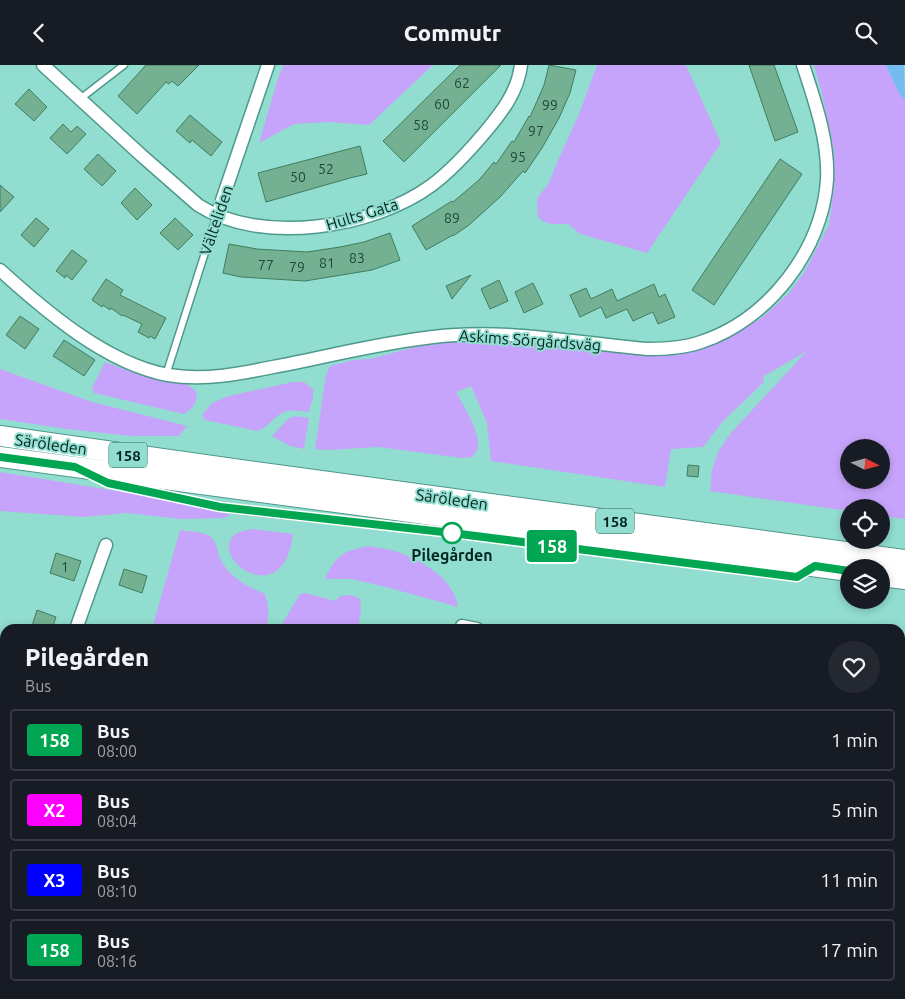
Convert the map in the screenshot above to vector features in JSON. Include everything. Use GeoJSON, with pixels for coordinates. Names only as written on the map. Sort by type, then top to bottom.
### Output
{"type":"FeatureCollection","features":[{"type":"Feature","properties":{"kind":"main road","name":"Säröleden"},"geometry":{"type":"LineString","coordinates":[[0,436],[905,560]]}},
{"type":"Feature","properties":{"kind":"main road","name":"Säröleden"},"geometry":{"type":"LineString","coordinates":[[0,457],[840,570]]}},
{"type":"Feature","properties":{"kind":"main road"},"geometry":{"type":"LineString","coordinates":[[890,577],[905,579]]}},
{"type":"Feature","properties":{"kind":"street","name":"Hults Gata"},"geometry":{"type":"LineString","coordinates":[[43,65],[198,205],[217,215],[263,226],[284,228],[320,227],[361,217],[414,196],[432,185],[450,170],[493,122],[508,101],[521,65]]}},
{"type":"Feature","properties":{"kind":"street","name":"Välteliden"},"geometry":{"type":"LineString","coordinates":[[217,215],[268,65]]}},
{"type":"Feature","properties":{"kind":"street","name":"Askims Sörgårdsväg"},"geometry":{"type":"LineString","coordinates":[[0,270],[58,319],[102,349],[139,367],[166,375],[217,377],[407,341],[461,334],[509,335],[648,349],[699,343],[733,328],[765,304],[788,278],[809,246],[820,217],[827,179],[824,147],[820,120],[803,65]]}},
{"type":"Feature","properties":{"kind":"street"},"geometry":{"type":"LineString","coordinates":[[78,624],[106,545]]}},
{"type":"Feature","properties":{"kind":"lane"},"geometry":{"type":"LineString","coordinates":[[80,99],[124,65]]}},
{"type":"Feature","properties":{"kind":"lane","name":"Välteliden"},"geometry":{"type":"LineString","coordinates":[[166,375],[217,215]]}},
{"type":"Feature","properties":{"kind":"shaded area"},"geometry":{"type":"Polygon","coordinates":[[[284,65],[433,65],[369,125],[329,122],[294,124],[259,143],[279,75],[284,65]]]}},
{"type":"Feature","properties":{"kind":"shaded area"},"geometry":{"type":"Polygon","coordinates":[[[597,65],[686,65],[721,143],[647,253],[580,234],[568,224],[552,224],[544,222],[538,217],[538,197],[549,183],[579,114],[597,65]]]}},
{"type":"Feature","properties":{"kind":"shaded area"},"geometry":{"type":"Polygon","coordinates":[[[814,65],[886,65],[899,93],[905,100],[905,519],[890,517],[890,499],[840,499],[840,510],[710,491],[712,470],[718,452],[730,434],[807,351],[764,376],[763,383],[723,421],[703,447],[671,449],[665,487],[491,461],[487,423],[471,386],[456,392],[475,429],[477,437],[477,450],[472,457],[462,458],[378,447],[315,449],[326,375],[330,366],[353,360],[370,359],[415,347],[460,341],[502,342],[645,355],[676,355],[703,348],[734,334],[763,317],[789,293],[804,273],[829,225],[834,187],[834,150],[814,65]]]}},
{"type":"Feature","properties":{"kind":"shaded area"},"geometry":{"type":"Polygon","coordinates":[[[105,362],[143,376],[167,382],[187,384],[196,391],[197,399],[193,407],[184,414],[94,393],[92,388],[105,362]]]}},
{"type":"Feature","properties":{"kind":"shaded area"},"geometry":{"type":"Polygon","coordinates":[[[0,369],[92,402],[187,426],[179,436],[131,436],[0,419],[0,369]]]}},
{"type":"Feature","properties":{"kind":"shaded area"},"geometry":{"type":"Polygon","coordinates":[[[293,382],[304,382],[313,389],[309,412],[293,410],[284,412],[257,431],[205,420],[202,415],[212,403],[229,396],[293,382]]]}},
{"type":"Feature","properties":{"kind":"shaded area"},"geometry":{"type":"Polygon","coordinates":[[[294,416],[309,418],[304,449],[290,446],[272,436],[288,419],[294,416]]]}},
{"type":"Feature","properties":{"kind":"shaded area"},"geometry":{"type":"Polygon","coordinates":[[[0,472],[135,494],[227,513],[229,516],[224,518],[181,519],[127,513],[84,517],[0,511],[0,472]]]}},
{"type":"Feature","properties":{"kind":"shaded area"},"geometry":{"type":"Polygon","coordinates":[[[252,529],[293,534],[287,558],[276,572],[262,576],[249,573],[237,565],[230,554],[229,543],[237,533],[252,529]]]}},
{"type":"Feature","properties":{"kind":"shaded area"},"geometry":{"type":"Polygon","coordinates":[[[180,530],[211,537],[216,544],[223,564],[228,570],[245,584],[265,594],[268,611],[267,624],[153,624],[180,530]]]}},
{"type":"Feature","properties":{"kind":"shaded area"},"geometry":{"type":"Polygon","coordinates":[[[369,546],[396,552],[419,561],[428,567],[451,588],[458,607],[352,579],[325,579],[333,564],[341,555],[369,546]]]}},
{"type":"Feature","properties":{"kind":"shaded area"},"geometry":{"type":"Polygon","coordinates":[[[305,593],[335,601],[340,596],[352,595],[360,599],[359,624],[282,624],[300,594],[305,593]]]}},
{"type":"Feature","properties":{"kind":"water"},"geometry":{"type":"Polygon","coordinates":[[[886,65],[904,65],[905,100],[899,93],[886,65]]]}},
{"type":"Feature","properties":{"kind":"building"},"geometry":{"type":"Polygon","coordinates":[[[146,65],[199,65],[178,86],[172,81],[169,84],[166,82],[137,114],[118,96],[146,65]]]}},
{"type":"Feature","properties":{"kind":"building"},"geometry":{"type":"Polygon","coordinates":[[[460,65],[501,65],[404,162],[383,141],[460,65]]]}},
{"type":"Feature","properties":{"kind":"building"},"geometry":{"type":"Polygon","coordinates":[[[549,65],[576,70],[570,93],[559,118],[542,148],[525,173],[523,171],[500,197],[469,225],[426,250],[412,226],[453,202],[479,180],[494,162],[496,164],[512,141],[514,142],[530,117],[544,85],[549,65]]]}},
{"type":"Feature","properties":{"kind":"building"},"geometry":{"type":"Polygon","coordinates":[[[749,65],[774,65],[798,132],[775,141],[749,65]]]}},
{"type":"Feature","properties":{"kind":"building"},"geometry":{"type":"Polygon","coordinates":[[[29,89],[47,107],[34,121],[15,104],[29,89]]]}},
{"type":"Feature","properties":{"kind":"building"},"geometry":{"type":"Polygon","coordinates":[[[190,115],[222,142],[211,156],[192,140],[190,143],[176,131],[190,115]]]}},
{"type":"Feature","properties":{"kind":"building"},"geometry":{"type":"Polygon","coordinates":[[[63,124],[71,132],[77,126],[86,134],[67,154],[50,138],[63,124]]]}},
{"type":"Feature","properties":{"kind":"building"},"geometry":{"type":"Polygon","coordinates":[[[360,146],[367,174],[266,202],[258,173],[360,146]]]}},
{"type":"Feature","properties":{"kind":"building"},"geometry":{"type":"Polygon","coordinates":[[[98,154],[116,171],[102,186],[84,169],[98,154]]]}},
{"type":"Feature","properties":{"kind":"building"},"geometry":{"type":"Polygon","coordinates":[[[780,159],[802,174],[714,305],[692,290],[780,159]]]}},
{"type":"Feature","properties":{"kind":"building"},"geometry":{"type":"Polygon","coordinates":[[[0,185],[14,197],[0,212],[0,185]]]}},
{"type":"Feature","properties":{"kind":"building"},"geometry":{"type":"Polygon","coordinates":[[[135,188],[152,205],[137,220],[121,203],[135,188]]]}},
{"type":"Feature","properties":{"kind":"building"},"geometry":{"type":"Polygon","coordinates":[[[36,218],[49,229],[34,247],[21,235],[36,218]]]}},
{"type":"Feature","properties":{"kind":"building"},"geometry":{"type":"Polygon","coordinates":[[[175,218],[193,235],[178,250],[160,233],[175,218]]]}},
{"type":"Feature","properties":{"kind":"building"},"geometry":{"type":"Polygon","coordinates":[[[390,233],[400,260],[372,270],[305,281],[241,277],[223,273],[229,244],[257,249],[307,252],[364,242],[390,233]]]}},
{"type":"Feature","properties":{"kind":"building"},"geometry":{"type":"Polygon","coordinates":[[[72,250],[87,261],[72,280],[66,275],[65,278],[56,271],[72,250]]]}},
{"type":"Feature","properties":{"kind":"building"},"geometry":{"type":"Polygon","coordinates":[[[471,275],[452,299],[446,286],[471,275]]]}},
{"type":"Feature","properties":{"kind":"building"},"geometry":{"type":"Polygon","coordinates":[[[106,279],[123,290],[120,295],[166,318],[155,339],[138,332],[142,324],[122,316],[111,308],[110,310],[103,305],[102,307],[92,300],[106,279]]]}},
{"type":"Feature","properties":{"kind":"building"},"geometry":{"type":"Polygon","coordinates":[[[499,280],[508,301],[490,309],[481,289],[499,280]]]}},
{"type":"Feature","properties":{"kind":"building"},"geometry":{"type":"Polygon","coordinates":[[[533,283],[543,304],[524,313],[515,292],[533,283]]]}},
{"type":"Feature","properties":{"kind":"building"},"geometry":{"type":"Polygon","coordinates":[[[654,284],[659,297],[665,294],[675,317],[658,324],[653,312],[633,321],[627,309],[606,318],[601,307],[580,317],[570,295],[586,288],[591,299],[612,289],[617,301],[654,284]]]}},
{"type":"Feature","properties":{"kind":"building"},"geometry":{"type":"Polygon","coordinates":[[[20,316],[39,329],[25,349],[6,335],[20,316]]]}},
{"type":"Feature","properties":{"kind":"building"},"geometry":{"type":"Polygon","coordinates":[[[64,340],[95,360],[84,376],[53,356],[64,340]]]}},
{"type":"Feature","properties":{"kind":"building"},"geometry":{"type":"Polygon","coordinates":[[[688,465],[699,466],[698,477],[687,476],[688,465]]]}},
{"type":"Feature","properties":{"kind":"building"},"geometry":{"type":"Polygon","coordinates":[[[56,553],[81,561],[74,581],[50,573],[56,553]]]}},
{"type":"Feature","properties":{"kind":"building"},"geometry":{"type":"Polygon","coordinates":[[[124,569],[147,576],[142,593],[119,585],[124,569]]]}},
{"type":"Feature","properties":{"kind":"building"},"geometry":{"type":"Polygon","coordinates":[[[37,610],[56,617],[54,624],[33,624],[37,610]]]}},
{"type":"Feature","properties":{"kind":"bus line","name":"158"},"geometry":{"type":"LineString","coordinates":[[0,457],[75,467],[108,483],[220,507],[268,514],[452,533],[797,577],[815,566],[840,570]]}},
{"type":"Feature","properties":{"kind":"place","name":"Pilegården"},"geometry":{"type":"Point","coordinates":[452,533]}}]}
